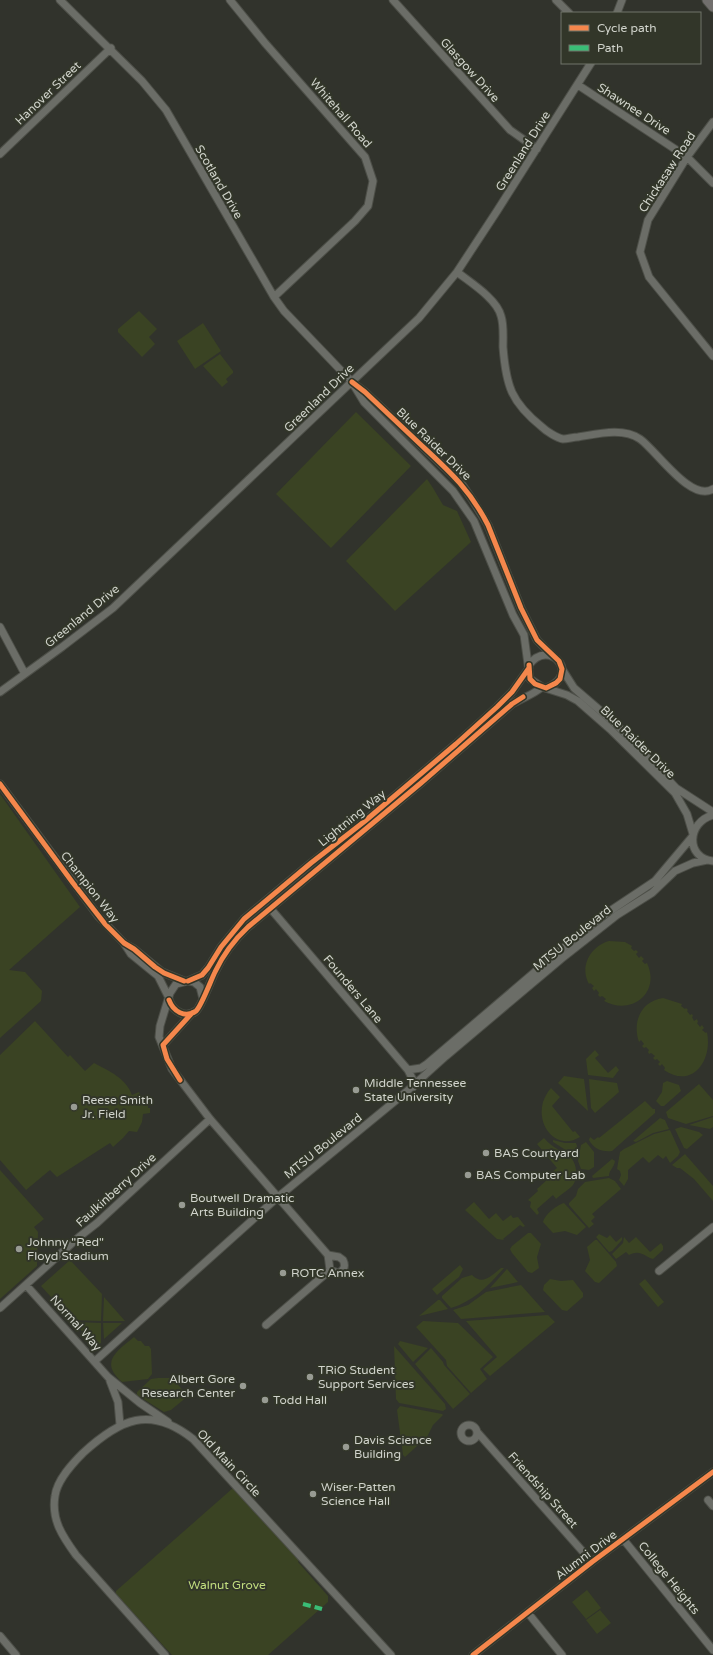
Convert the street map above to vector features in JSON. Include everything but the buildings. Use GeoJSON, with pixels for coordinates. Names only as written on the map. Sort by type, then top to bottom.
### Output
{"type":"FeatureCollection","features":[{"type":"Feature","properties":{"kind":"main road"},"geometry":{"type":"LineString","coordinates":[[707,0],[713,7]]}},
{"type":"Feature","properties":{"kind":"street","name":"Scotland Drive"},"geometry":{"type":"LineString","coordinates":[[60,0],[111,48],[142,81],[166,110],[274,297],[284,311],[352,382]]}},
{"type":"Feature","properties":{"kind":"street","name":"Whitehall Road"},"geometry":{"type":"LineString","coordinates":[[230,0],[265,43],[365,157],[373,181],[368,206],[355,221],[274,297]]}},
{"type":"Feature","properties":{"kind":"street","name":"Glasgow Drive"},"geometry":{"type":"LineString","coordinates":[[393,0],[510,130],[537,149]]}},
{"type":"Feature","properties":{"kind":"street"},"geometry":{"type":"LineString","coordinates":[[556,0],[568,12]]}},
{"type":"Feature","properties":{"kind":"street"},"geometry":{"type":"LineString","coordinates":[[617,12],[622,0]]}},
{"type":"Feature","properties":{"kind":"street","name":"Hanover Street"},"geometry":{"type":"LineString","coordinates":[[0,154],[111,48]]}},
{"type":"Feature","properties":{"kind":"street","name":"Greenland Drive"},"geometry":{"type":"LineString","coordinates":[[0,692],[113,608],[419,318],[457,272],[590,64]]}},
{"type":"Feature","properties":{"kind":"street","name":"Shawnee Drive"},"geometry":{"type":"LineString","coordinates":[[578,85],[687,157],[713,183]]}},
{"type":"Feature","properties":{"kind":"street","name":"Chickasaw Road"},"geometry":{"type":"LineString","coordinates":[[713,122],[687,157],[648,220],[640,252],[649,277],[713,356]]}},
{"type":"Feature","properties":{"kind":"street"},"geometry":{"type":"LineString","coordinates":[[457,272],[489,297],[501,316],[508,387],[521,408],[543,429],[562,439],[600,433],[622,432],[639,438],[679,478],[694,490],[713,489]]}},
{"type":"Feature","properties":{"kind":"street","name":"Blue Raider Drive"},"geometry":{"type":"LineString","coordinates":[[352,382],[365,392],[444,466],[469,493],[488,525],[521,608],[537,640],[543,648],[554,657]]}},
{"type":"Feature","properties":{"kind":"street","name":"Blue Raider Drive"},"geometry":{"type":"LineString","coordinates":[[352,382],[364,402],[453,491],[474,521],[513,615],[524,635],[529,667]]}},
{"type":"Feature","properties":{"kind":"street"},"geometry":{"type":"LineString","coordinates":[[0,627],[25,674]]}},
{"type":"Feature","properties":{"kind":"street"},"geometry":{"type":"LineString","coordinates":[[545,654],[554,657],[559,661],[562,669],[560,679],[556,683],[544,688],[535,684],[530,679],[529,667],[538,656],[545,654]]}},
{"type":"Feature","properties":{"kind":"street","name":"Lightning Way"},"geometry":{"type":"LineString","coordinates":[[186,981],[202,975],[221,947],[244,919],[311,863],[359,826],[453,747],[497,707],[512,692],[529,667]]}},
{"type":"Feature","properties":{"kind":"street","name":"Blue Raider Drive"},"geometry":{"type":"LineString","coordinates":[[562,669],[574,688],[618,726],[676,788],[713,812]]}},
{"type":"Feature","properties":{"kind":"street","name":"Blue Raider Drive"},"geometry":{"type":"LineString","coordinates":[[544,688],[567,695],[578,701],[610,729],[675,793],[687,814],[693,835],[694,847],[698,853],[711,861]]}},
{"type":"Feature","properties":{"kind":"street","name":"Lightning Way"},"geometry":{"type":"LineString","coordinates":[[203,999],[215,971],[229,947],[248,927],[421,783],[512,704],[523,697],[544,688]]}},
{"type":"Feature","properties":{"kind":"street","name":"Champion Way"},"geometry":{"type":"LineString","coordinates":[[0,784],[86,900],[131,954],[158,976],[169,999]]}},
{"type":"Feature","properties":{"kind":"street","name":"MTSU Boulevard"},"geometry":{"type":"LineString","coordinates":[[408,1070],[421,1068],[427,1064],[556,954],[607,913],[655,881],[693,835],[700,821],[713,815]]}},
{"type":"Feature","properties":{"kind":"street","name":"MTSU Boulevard"},"geometry":{"type":"LineString","coordinates":[[95,1361],[278,1197],[413,1087],[446,1056],[617,915],[652,893],[675,871],[693,863],[711,861]]}},
{"type":"Feature","properties":{"kind":"street","name":"Founders Lane"},"geometry":{"type":"LineString","coordinates":[[270,908],[408,1070],[413,1080],[413,1087]]}},
{"type":"Feature","properties":{"kind":"street","name":"Champion Way"},"geometry":{"type":"LineString","coordinates":[[124,944],[134,949],[162,972],[186,981]]}},
{"type":"Feature","properties":{"kind":"street"},"geometry":{"type":"LineString","coordinates":[[163,1045],[200,1006],[203,999],[200,988],[194,982],[186,981],[176,984],[172,989],[160,1026],[159,1037],[167,1059],[172,1069],[210,1119],[328,1255],[330,1270]]}},
{"type":"Feature","properties":{"kind":"street"},"geometry":{"type":"LineString","coordinates":[[169,999],[173,1008],[179,1012],[186,1014],[192,1013]]}},
{"type":"Feature","properties":{"kind":"street","name":"Faulkinberry Drive"},"geometry":{"type":"LineString","coordinates":[[0,1308],[79,1237],[98,1222],[210,1119]]}},
{"type":"Feature","properties":{"kind":"street"},"geometry":{"type":"LineString","coordinates":[[659,1271],[713,1227]]}},
{"type":"Feature","properties":{"kind":"street"},"geometry":{"type":"LineString","coordinates":[[328,1255],[341,1258],[344,1262],[344,1268],[340,1272],[335,1273],[330,1270]]}},
{"type":"Feature","properties":{"kind":"street"},"geometry":{"type":"LineString","coordinates":[[266,1325],[330,1270]]}},
{"type":"Feature","properties":{"kind":"street","name":"Normal Way"},"geometry":{"type":"LineString","coordinates":[[26,1285],[108,1377],[115,1390],[118,1402],[120,1425]]}},
{"type":"Feature","properties":{"kind":"street","name":"Normal Way"},"geometry":{"type":"LineString","coordinates":[[108,1377],[140,1403],[172,1424]]}},
{"type":"Feature","properties":{"kind":"street","name":"Old Main Circle"},"geometry":{"type":"LineString","coordinates":[[165,1655],[76,1555],[63,1537],[56,1517],[55,1495],[63,1477],[77,1460],[96,1441],[120,1425],[150,1419],[172,1424],[193,1439],[391,1655]]}},
{"type":"Feature","properties":{"kind":"street","name":"Friendship Street"},"geometry":{"type":"LineString","coordinates":[[478,1433],[592,1562]]}},
{"type":"Feature","properties":{"kind":"street","name":"Alumni Drive"},"geometry":{"type":"LineString","coordinates":[[473,1655],[592,1562],[713,1472]]}},
{"type":"Feature","properties":{"kind":"street"},"geometry":{"type":"LineString","coordinates":[[708,1500],[713,1506]]}},
{"type":"Feature","properties":{"kind":"street","name":"College Heights"},"geometry":{"type":"LineString","coordinates":[[623,1539],[713,1650]]}},
{"type":"Feature","properties":{"kind":"street"},"geometry":{"type":"LineString","coordinates":[[528,1613],[562,1655]]}},
{"type":"Feature","properties":{"kind":"street"},"geometry":{"type":"LineString","coordinates":[[0,1636],[16,1655]]}},
{"type":"Feature","properties":{"kind":"green space"},"geometry":{"type":"Polygon","coordinates":[[[139,311],[157,329],[149,337],[155,344],[142,357],[118,332],[118,329],[139,311]]]}},
{"type":"Feature","properties":{"kind":"green space"},"geometry":{"type":"Polygon","coordinates":[[[203,323],[221,351],[195,369],[177,341],[203,323]]]}},
{"type":"Feature","properties":{"kind":"green space"},"geometry":{"type":"Polygon","coordinates":[[[220,354],[233,371],[233,373],[226,379],[228,382],[222,387],[203,366],[220,354]]]}},
{"type":"Feature","properties":{"kind":"green space"},"geometry":{"type":"Polygon","coordinates":[[[356,412],[411,466],[331,548],[276,494],[356,412]]]}},
{"type":"Feature","properties":{"kind":"green space"},"geometry":{"type":"Polygon","coordinates":[[[427,479],[443,505],[457,511],[471,542],[395,611],[346,561],[427,479]]]}},
{"type":"Feature","properties":{"kind":"green space"},"geometry":{"type":"Polygon","coordinates":[[[0,794],[80,907],[9,970],[25,972],[42,991],[41,1001],[0,1038],[0,794]]]}},
{"type":"Feature","properties":{"kind":"green space"},"geometry":{"type":"Polygon","coordinates":[[[609,941],[625,942],[632,946],[631,948],[634,951],[636,950],[638,952],[636,954],[639,958],[641,956],[644,959],[642,961],[645,964],[647,963],[650,974],[650,984],[647,992],[641,999],[624,1006],[614,1005],[604,1001],[606,999],[598,995],[599,993],[596,989],[594,991],[592,988],[594,986],[590,983],[589,984],[586,977],[585,970],[588,958],[597,947],[609,941]]]}},
{"type":"Feature","properties":{"kind":"green space"},"geometry":{"type":"Polygon","coordinates":[[[663,998],[682,1004],[681,1006],[688,1010],[687,1011],[690,1015],[692,1014],[694,1021],[697,1019],[697,1023],[700,1027],[702,1025],[704,1028],[702,1030],[706,1033],[707,1032],[707,1053],[698,1069],[691,1074],[683,1076],[674,1075],[664,1070],[665,1068],[662,1064],[660,1066],[658,1064],[660,1062],[653,1058],[655,1056],[651,1053],[649,1054],[649,1050],[642,1046],[644,1044],[641,1040],[639,1042],[637,1027],[640,1014],[649,1003],[663,998]]]}},
{"type":"Feature","properties":{"kind":"green space","name":"Reese Smith Jr. Field"},"geometry":{"type":"Polygon","coordinates":[[[35,1021],[68,1057],[70,1055],[85,1071],[94,1063],[111,1072],[126,1084],[132,1095],[139,1092],[144,1105],[148,1105],[148,1108],[150,1108],[150,1113],[143,1114],[142,1122],[137,1132],[129,1131],[113,1147],[110,1143],[57,1177],[50,1170],[26,1190],[0,1160],[0,1055],[35,1021]]]}},
{"type":"Feature","properties":{"kind":"green space"},"geometry":{"type":"Polygon","coordinates":[[[595,1050],[599,1055],[595,1058],[608,1073],[616,1066],[619,1070],[613,1078],[588,1075],[586,1059],[595,1050]]]}},
{"type":"Feature","properties":{"kind":"green space"},"geometry":{"type":"Polygon","coordinates":[[[564,1076],[584,1079],[588,1111],[558,1083],[564,1076]]]}},
{"type":"Feature","properties":{"kind":"green space"},"geometry":{"type":"Polygon","coordinates":[[[589,1079],[617,1083],[619,1092],[595,1113],[591,1108],[589,1079]]]}},
{"type":"Feature","properties":{"kind":"green space"},"geometry":{"type":"Polygon","coordinates":[[[667,1081],[679,1085],[681,1091],[664,1106],[661,1106],[656,1101],[662,1092],[663,1083],[667,1081]]]}},
{"type":"Feature","properties":{"kind":"green space"},"geometry":{"type":"Polygon","coordinates":[[[699,1084],[713,1100],[713,1116],[686,1124],[668,1118],[666,1112],[699,1084]]]}},
{"type":"Feature","properties":{"kind":"green space"},"geometry":{"type":"Polygon","coordinates":[[[551,1088],[560,1097],[552,1106],[573,1132],[575,1131],[580,1137],[572,1141],[556,1139],[546,1128],[543,1120],[543,1102],[551,1088]]]}},
{"type":"Feature","properties":{"kind":"green space"},"geometry":{"type":"Polygon","coordinates":[[[645,1101],[653,1109],[655,1109],[655,1113],[612,1151],[604,1151],[593,1146],[589,1140],[590,1137],[594,1140],[598,1137],[599,1138],[645,1101]]]}},
{"type":"Feature","properties":{"kind":"green space"},"geometry":{"type":"Polygon","coordinates":[[[713,1117],[713,1127],[710,1129],[689,1125],[713,1117]]]}},
{"type":"Feature","properties":{"kind":"green space"},"geometry":{"type":"Polygon","coordinates":[[[660,1118],[665,1120],[669,1129],[653,1133],[636,1142],[633,1141],[660,1118]]]}},
{"type":"Feature","properties":{"kind":"green space"},"geometry":{"type":"Polygon","coordinates":[[[681,1127],[699,1132],[703,1135],[687,1149],[684,1148],[675,1129],[681,1127]]]}},
{"type":"Feature","properties":{"kind":"green space"},"geometry":{"type":"Polygon","coordinates":[[[670,1130],[680,1152],[678,1156],[670,1163],[666,1156],[663,1159],[658,1155],[649,1163],[643,1157],[628,1170],[628,1179],[624,1186],[619,1180],[621,1175],[620,1171],[617,1169],[620,1152],[654,1134],[670,1130]]]}},
{"type":"Feature","properties":{"kind":"green space"},"geometry":{"type":"Polygon","coordinates":[[[544,1138],[551,1145],[571,1158],[576,1167],[576,1175],[573,1185],[556,1199],[553,1195],[537,1209],[539,1213],[537,1215],[530,1207],[531,1202],[528,1200],[549,1178],[547,1176],[557,1168],[537,1144],[544,1138]]]}},
{"type":"Feature","properties":{"kind":"green space"},"geometry":{"type":"Polygon","coordinates":[[[553,1140],[565,1143],[576,1143],[576,1152],[572,1154],[553,1142],[553,1140]]]}},
{"type":"Feature","properties":{"kind":"green space"},"geometry":{"type":"Polygon","coordinates":[[[586,1142],[594,1152],[594,1167],[589,1170],[581,1169],[578,1161],[581,1145],[586,1142]]]}},
{"type":"Feature","properties":{"kind":"green space"},"geometry":{"type":"Polygon","coordinates":[[[685,1154],[713,1186],[713,1201],[694,1179],[680,1168],[672,1165],[685,1154]]]}},
{"type":"Feature","properties":{"kind":"green space"},"geometry":{"type":"Polygon","coordinates":[[[612,1159],[615,1161],[609,1176],[593,1178],[592,1176],[612,1159]]]}},
{"type":"Feature","properties":{"kind":"green space","name":"Johnny \"Red\" Floyd Stadium"},"geometry":{"type":"Polygon","coordinates":[[[0,1170],[44,1219],[34,1227],[38,1232],[37,1266],[0,1299],[0,1170]]]}},
{"type":"Feature","properties":{"kind":"green space"},"geometry":{"type":"Polygon","coordinates":[[[609,1178],[615,1181],[621,1189],[592,1214],[595,1217],[591,1221],[594,1224],[589,1228],[569,1205],[569,1203],[576,1196],[578,1189],[585,1182],[609,1178]]]}},
{"type":"Feature","properties":{"kind":"green space"},"geometry":{"type":"Polygon","coordinates":[[[474,1202],[489,1219],[496,1213],[503,1221],[511,1215],[513,1218],[518,1217],[525,1226],[523,1227],[520,1225],[503,1239],[504,1240],[497,1239],[465,1210],[474,1202]]]}},
{"type":"Feature","properties":{"kind":"green space"},"geometry":{"type":"Polygon","coordinates":[[[564,1203],[586,1227],[577,1235],[565,1231],[553,1233],[543,1222],[552,1210],[564,1203]]]}},
{"type":"Feature","properties":{"kind":"green space"},"geometry":{"type":"Polygon","coordinates":[[[528,1233],[531,1233],[541,1244],[537,1257],[539,1268],[532,1273],[528,1272],[510,1249],[528,1233]]]}},
{"type":"Feature","properties":{"kind":"green space"},"geometry":{"type":"Polygon","coordinates":[[[599,1234],[607,1238],[610,1235],[616,1242],[622,1237],[622,1240],[612,1251],[609,1252],[596,1237],[599,1234]]]}},
{"type":"Feature","properties":{"kind":"green space"},"geometry":{"type":"Polygon","coordinates":[[[624,1237],[629,1243],[636,1237],[650,1252],[661,1243],[663,1250],[653,1259],[639,1253],[629,1255],[626,1252],[616,1259],[612,1254],[623,1243],[624,1237]]]}},
{"type":"Feature","properties":{"kind":"green space"},"geometry":{"type":"Polygon","coordinates":[[[597,1240],[616,1262],[617,1266],[599,1283],[595,1282],[585,1271],[590,1260],[587,1247],[597,1240]]]}},
{"type":"Feature","properties":{"kind":"green space"},"geometry":{"type":"Polygon","coordinates":[[[70,1260],[102,1294],[101,1321],[72,1320],[41,1286],[70,1260]]]}},
{"type":"Feature","properties":{"kind":"green space"},"geometry":{"type":"Polygon","coordinates":[[[460,1265],[463,1269],[459,1277],[437,1295],[432,1289],[460,1265]]]}},
{"type":"Feature","properties":{"kind":"green space"},"geometry":{"type":"Polygon","coordinates":[[[501,1268],[504,1268],[486,1287],[467,1301],[451,1308],[442,1298],[442,1296],[462,1278],[472,1275],[480,1280],[484,1279],[491,1276],[501,1268]]]}},
{"type":"Feature","properties":{"kind":"green space"},"geometry":{"type":"Polygon","coordinates":[[[507,1269],[518,1282],[490,1288],[507,1269]]]}},
{"type":"Feature","properties":{"kind":"green space"},"geometry":{"type":"Polygon","coordinates":[[[550,1279],[561,1281],[573,1280],[583,1293],[583,1297],[567,1311],[562,1310],[543,1290],[544,1285],[550,1279]]]}},
{"type":"Feature","properties":{"kind":"green space"},"geometry":{"type":"Polygon","coordinates":[[[645,1279],[664,1302],[658,1307],[639,1284],[645,1279]]]}},
{"type":"Feature","properties":{"kind":"green space"},"geometry":{"type":"Polygon","coordinates":[[[521,1285],[545,1312],[461,1319],[453,1310],[468,1305],[486,1292],[521,1285]]]}},
{"type":"Feature","properties":{"kind":"green space"},"geometry":{"type":"Polygon","coordinates":[[[104,1297],[125,1321],[103,1321],[104,1297]]]}},
{"type":"Feature","properties":{"kind":"green space"},"geometry":{"type":"Polygon","coordinates":[[[438,1300],[440,1300],[448,1309],[419,1316],[438,1300]]]}},
{"type":"Feature","properties":{"kind":"green space"},"geometry":{"type":"Polygon","coordinates":[[[548,1315],[555,1322],[490,1376],[483,1369],[497,1357],[466,1321],[548,1315]]]}},
{"type":"Feature","properties":{"kind":"green space"},"geometry":{"type":"Polygon","coordinates":[[[423,1321],[458,1323],[493,1357],[480,1369],[487,1379],[471,1393],[447,1366],[446,1360],[416,1327],[423,1321]]]}},
{"type":"Feature","properties":{"kind":"green space"},"geometry":{"type":"Polygon","coordinates":[[[74,1322],[101,1323],[101,1343],[95,1346],[74,1322]]]}},
{"type":"Feature","properties":{"kind":"green space"},"geometry":{"type":"Polygon","coordinates":[[[103,1323],[122,1323],[104,1339],[103,1323]]]}},
{"type":"Feature","properties":{"kind":"green space"},"geometry":{"type":"Polygon","coordinates":[[[134,1337],[138,1341],[141,1341],[145,1346],[149,1346],[151,1349],[152,1374],[148,1379],[122,1382],[115,1375],[111,1363],[117,1352],[134,1337]]]}},
{"type":"Feature","properties":{"kind":"green space"},"geometry":{"type":"Polygon","coordinates":[[[400,1341],[428,1348],[413,1362],[398,1344],[400,1341]]]}},
{"type":"Feature","properties":{"kind":"green space"},"geometry":{"type":"Polygon","coordinates":[[[394,1346],[445,1404],[446,1409],[443,1411],[399,1403],[396,1399],[394,1346]]]}},
{"type":"Feature","properties":{"kind":"green space"},"geometry":{"type":"Polygon","coordinates":[[[431,1348],[470,1394],[453,1409],[415,1364],[431,1348]]]}},
{"type":"Feature","properties":{"kind":"green space"},"geometry":{"type":"Polygon","coordinates":[[[172,1378],[188,1396],[171,1410],[164,1412],[137,1395],[137,1392],[151,1379],[172,1378]]]}},
{"type":"Feature","properties":{"kind":"green space"},"geometry":{"type":"Polygon","coordinates":[[[400,1406],[443,1415],[433,1425],[427,1437],[405,1457],[403,1455],[397,1410],[400,1406]]]}},
{"type":"Feature","properties":{"kind":"green space","name":"Walnut Grove"},"geometry":{"type":"Polygon","coordinates":[[[233,1488],[299,1560],[298,1562],[328,1596],[328,1602],[268,1655],[172,1655],[116,1594],[116,1591],[233,1488]]]}},
{"type":"Feature","properties":{"kind":"green space"},"geometry":{"type":"Polygon","coordinates":[[[587,1590],[601,1608],[586,1619],[572,1602],[587,1590]]]}},
{"type":"Feature","properties":{"kind":"green space"},"geometry":{"type":"Polygon","coordinates":[[[600,1610],[611,1623],[597,1634],[586,1620],[600,1610]]]}},
{"type":"Feature","properties":{"kind":"marked path"},"geometry":{"type":"LineString","coordinates":[[303,1604],[322,1609]]}},
{"type":"Feature","properties":{"kind":"cycle path"},"geometry":{"type":"LineString","coordinates":[[352,382],[365,392],[449,471],[481,512],[488,525],[521,608],[537,640],[559,661],[562,669],[560,679],[556,683],[546,688],[535,684],[530,679],[529,665]]}},
{"type":"Feature","properties":{"kind":"cycle path"},"geometry":{"type":"LineString","coordinates":[[188,981],[202,975],[221,947],[244,919],[311,863],[365,821],[456,744],[512,692],[529,668]]}},
{"type":"Feature","properties":{"kind":"cycle path"},"geometry":{"type":"LineString","coordinates":[[169,1000],[173,1007],[180,1013],[188,1014],[196,1011],[201,1004],[215,972],[225,954],[248,927],[421,783],[512,704],[523,697]]}},
{"type":"Feature","properties":{"kind":"cycle path"},"geometry":{"type":"LineString","coordinates":[[0,784],[105,924],[124,943],[134,949],[155,967],[164,973],[184,981]]}},
{"type":"Feature","properties":{"kind":"cycle path"},"geometry":{"type":"LineString","coordinates":[[180,1080],[167,1059],[163,1045],[192,1013]]}},
{"type":"Feature","properties":{"kind":"cycle path"},"geometry":{"type":"LineString","coordinates":[[473,1655],[592,1562],[713,1472]]}},
{"type":"Feature","properties":{"kind":"place","name":"Middle Tennessee State University"},"geometry":{"type":"Point","coordinates":[356,1090]}},
{"type":"Feature","properties":{"kind":"place","name":"Reese Smith Jr. Field"},"geometry":{"type":"Point","coordinates":[74,1107]}},
{"type":"Feature","properties":{"kind":"place","name":"BAS Courtyard"},"geometry":{"type":"Point","coordinates":[486,1153]}},
{"type":"Feature","properties":{"kind":"place","name":"BAS Computer Lab"},"geometry":{"type":"Point","coordinates":[468,1175]}},
{"type":"Feature","properties":{"kind":"place","name":"Boutwell Dramatic Arts Building"},"geometry":{"type":"Point","coordinates":[182,1205]}},
{"type":"Feature","properties":{"kind":"place","name":"Johnny \"Red\" Floyd Stadium"},"geometry":{"type":"Point","coordinates":[19,1249]}},
{"type":"Feature","properties":{"kind":"place","name":"ROTC Annex"},"geometry":{"type":"Point","coordinates":[283,1273]}},
{"type":"Feature","properties":{"kind":"place","name":"TRiO Student Support Services"},"geometry":{"type":"Point","coordinates":[310,1377]}},
{"type":"Feature","properties":{"kind":"place","name":"Albert Gore Research Center"},"geometry":{"type":"Point","coordinates":[243,1386]}},
{"type":"Feature","properties":{"kind":"place","name":"Todd Hall"},"geometry":{"type":"Point","coordinates":[265,1400]}},
{"type":"Feature","properties":{"kind":"place","name":"Davis Science Building"},"geometry":{"type":"Point","coordinates":[346,1447]}},
{"type":"Feature","properties":{"kind":"place","name":"Wiser-Patten Science Hall"},"geometry":{"type":"Point","coordinates":[313,1494]}}]}
